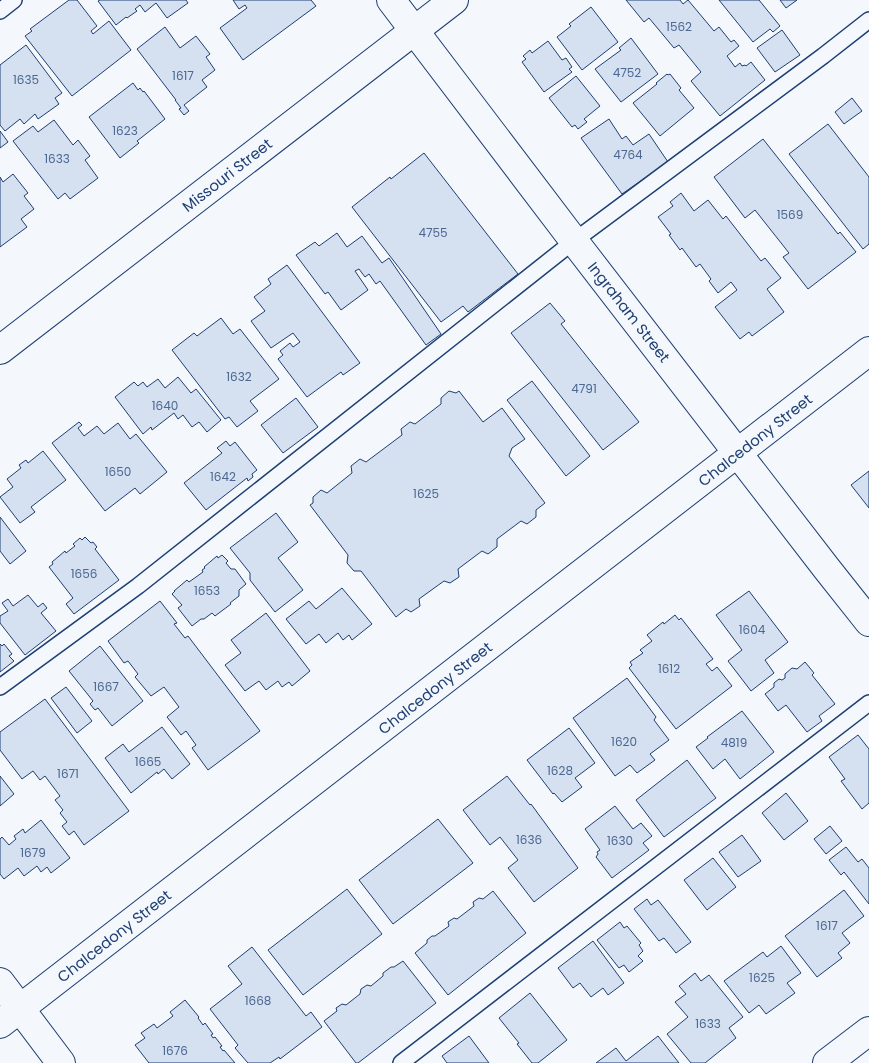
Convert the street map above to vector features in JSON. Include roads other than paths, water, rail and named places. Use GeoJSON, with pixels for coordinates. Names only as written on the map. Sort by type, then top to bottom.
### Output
{"type":"FeatureCollection","features":[{"type":"Feature","properties":{"kind":"street","name":"Ingraham Street"},"geometry":{"type":"LineString","coordinates":[[391,0],[574,241],[869,622]]}},
{"type":"Feature","properties":{"kind":"street","name":"Missouri Street"},"geometry":{"type":"LineString","coordinates":[[0,350],[454,0]]}},
{"type":"Feature","properties":{"kind":"street","name":"Chalcedony Street"},"geometry":{"type":"LineString","coordinates":[[10,1016],[869,351]]}},
{"type":"Feature","properties":{"kind":"street"},"geometry":{"type":"LineString","coordinates":[[0,982],[10,1016],[61,1063]]}},
{"type":"Feature","properties":{"kind":"street"},"geometry":{"type":"LineString","coordinates":[[827,1063],[869,1031]]}},
{"type":"Feature","properties":{"kind":"lane"},"geometry":{"type":"LineString","coordinates":[[0,11],[14,0]]}},
{"type":"Feature","properties":{"kind":"lane"},"geometry":{"type":"LineString","coordinates":[[0,687],[138,586],[574,241],[869,20]]}},
{"type":"Feature","properties":{"kind":"lane"},"geometry":{"type":"LineString","coordinates":[[401,1063],[869,703]]}}]}
